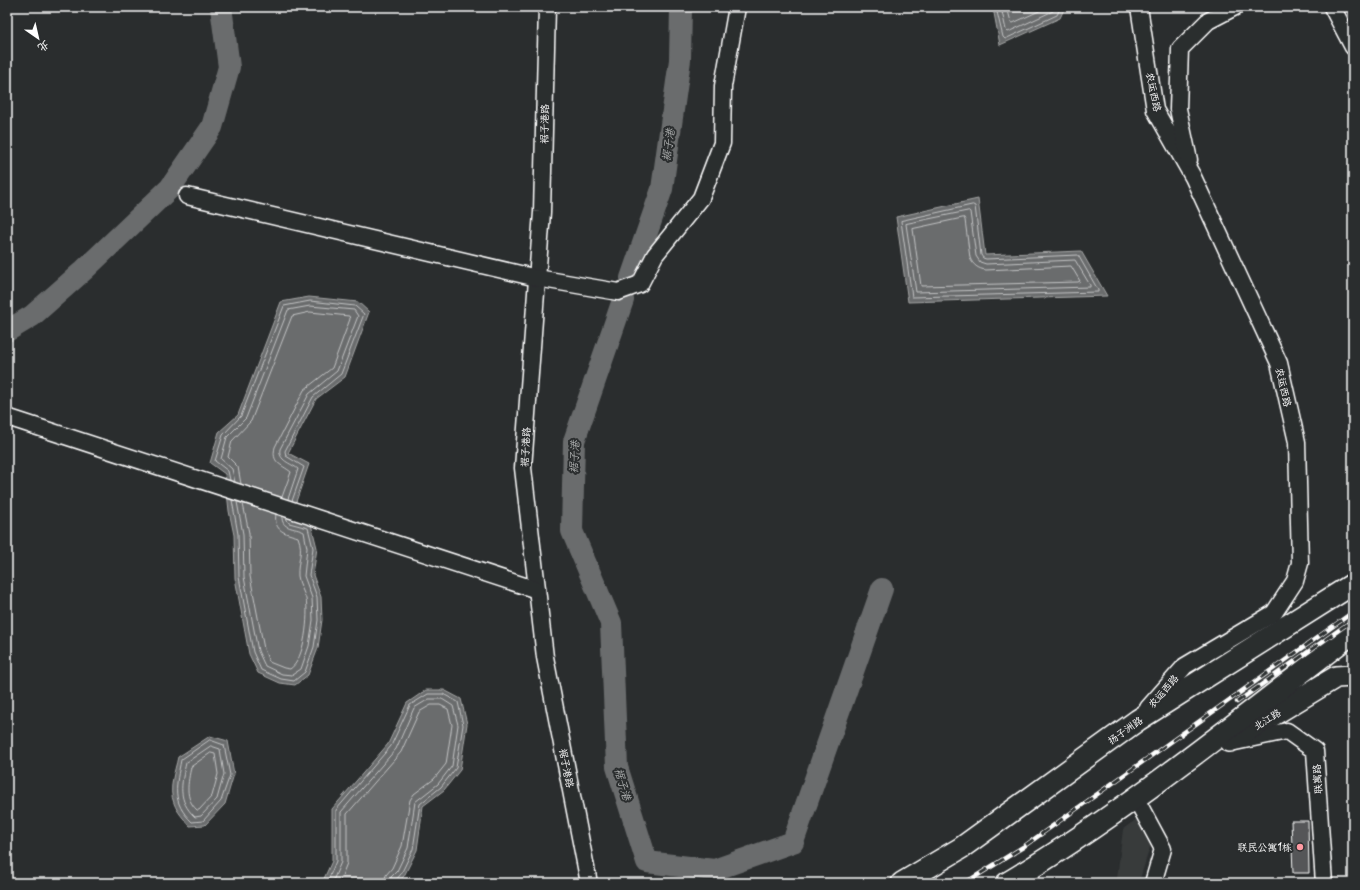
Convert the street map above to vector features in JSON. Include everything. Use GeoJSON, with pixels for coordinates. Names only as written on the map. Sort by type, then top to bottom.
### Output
{"type":"FeatureCollection","features":[{"type":"Feature","properties":{"kind":"main road","name":"扬子洲路"},"geometry":{"type":"LineString","coordinates":[[902,883],[961,848],[1138,720],[1353,584]]}},
{"type":"Feature","properties":{"kind":"main road"},"geometry":{"type":"LineString","coordinates":[[1007,883],[1044,860],[1181,765],[1353,632]]}},
{"type":"Feature","properties":{"kind":"main road","name":"北江路"},"geometry":{"type":"LineString","coordinates":[[1181,765],[1224,745],[1336,677],[1353,676]]}},
{"type":"Feature","properties":{"kind":"street","name":"裾子港路"},"geometry":{"type":"LineString","coordinates":[[547,7],[542,212],[523,468],[545,657],[589,883]]}},
{"type":"Feature","properties":{"kind":"street"},"geometry":{"type":"LineString","coordinates":[[187,196],[537,278],[618,292],[640,284],[655,255],[701,198],[722,143],[723,86],[737,7]]}},
{"type":"Feature","properties":{"kind":"street","name":"农运西路"},"geometry":{"type":"LineString","coordinates":[[1138,720],[1185,666],[1274,613],[1295,581],[1300,563],[1297,442],[1279,363],[1193,177],[1155,110],[1139,7]]}},
{"type":"Feature","properties":{"kind":"street"},"geometry":{"type":"LineString","coordinates":[[1193,177],[1178,109],[1180,50],[1208,21],[1235,7]]}},
{"type":"Feature","properties":{"kind":"street"},"geometry":{"type":"LineString","coordinates":[[1332,7],[1353,47]]}},
{"type":"Feature","properties":{"kind":"street"},"geometry":{"type":"LineString","coordinates":[[7,417],[537,590]]}},
{"type":"Feature","properties":{"kind":"street","name":"联寓路"},"geometry":{"type":"LineString","coordinates":[[1224,745],[1287,731],[1315,751],[1324,883]]}},
{"type":"Feature","properties":{"kind":"street"},"geometry":{"type":"LineString","coordinates":[[1135,797],[1163,849],[1153,883]]}},
{"type":"Feature","properties":{"kind":"shaded area"},"geometry":{"type":"Polygon","coordinates":[[[1138,818],[1151,844],[1139,882],[1117,878],[1123,829],[1138,818]]]}},
{"type":"Feature","properties":{"kind":"water"},"geometry":{"type":"Polygon","coordinates":[[[989,7],[1065,7],[1060,18],[1000,45],[994,13],[989,7]]]}},
{"type":"Feature","properties":{"kind":"water"},"geometry":{"type":"Polygon","coordinates":[[[978,199],[985,255],[1081,251],[1107,296],[908,302],[896,217],[978,199]]]}},
{"type":"Feature","properties":{"kind":"water"},"geometry":{"type":"Polygon","coordinates":[[[309,297],[358,302],[369,312],[345,377],[316,399],[288,453],[309,464],[290,519],[311,524],[317,548],[313,575],[321,597],[322,620],[318,648],[308,675],[295,685],[280,683],[258,673],[249,654],[235,578],[234,535],[229,511],[225,474],[210,463],[219,432],[238,415],[281,302],[309,297]]]}},
{"type":"Feature","properties":{"kind":"water"},"geometry":{"type":"Polygon","coordinates":[[[426,690],[444,690],[461,699],[467,724],[460,770],[444,790],[423,806],[417,850],[404,876],[398,883],[322,883],[332,861],[332,809],[388,744],[407,703],[426,690]]]}},
{"type":"Feature","properties":{"kind":"water"},"geometry":{"type":"Polygon","coordinates":[[[210,736],[228,741],[234,774],[225,804],[205,825],[190,826],[175,806],[172,798],[174,774],[178,757],[210,736]]]}},
{"type":"Feature","properties":{"kind":"building","name":"联民公寓1栋"},"geometry":{"type":"Polygon","coordinates":[[[1291,821],[1308,821],[1309,873],[1293,873],[1291,821]]]}},
{"type":"Feature","properties":{"kind":"waterway"},"geometry":{"type":"LineString","coordinates":[[7,331],[32,316],[84,270],[170,188],[212,127],[229,67],[221,7]]}},
{"type":"Feature","properties":{"kind":"waterway","name":"裾子港"},"geometry":{"type":"LineString","coordinates":[[631,278],[662,189],[680,60],[681,7]]}},
{"type":"Feature","properties":{"kind":"waterway","name":"裾子港"},"geometry":{"type":"LineString","coordinates":[[623,300],[574,441],[572,531],[611,623],[617,767],[647,862],[714,870],[793,842],[882,589]]}},
{"type":"Feature","properties":{"kind":"railway"},"geometry":{"type":"LineString","coordinates":[[965,883],[1023,847],[1353,612]]}},
{"type":"Feature","properties":{"kind":"railway"},"geometry":{"type":"LineString","coordinates":[[1237,702],[1353,620]]}},
{"type":"Feature","properties":{"kind":"place","name":"联民公寓1栋"},"geometry":{"type":"Point","coordinates":[1300,847]}}]}
